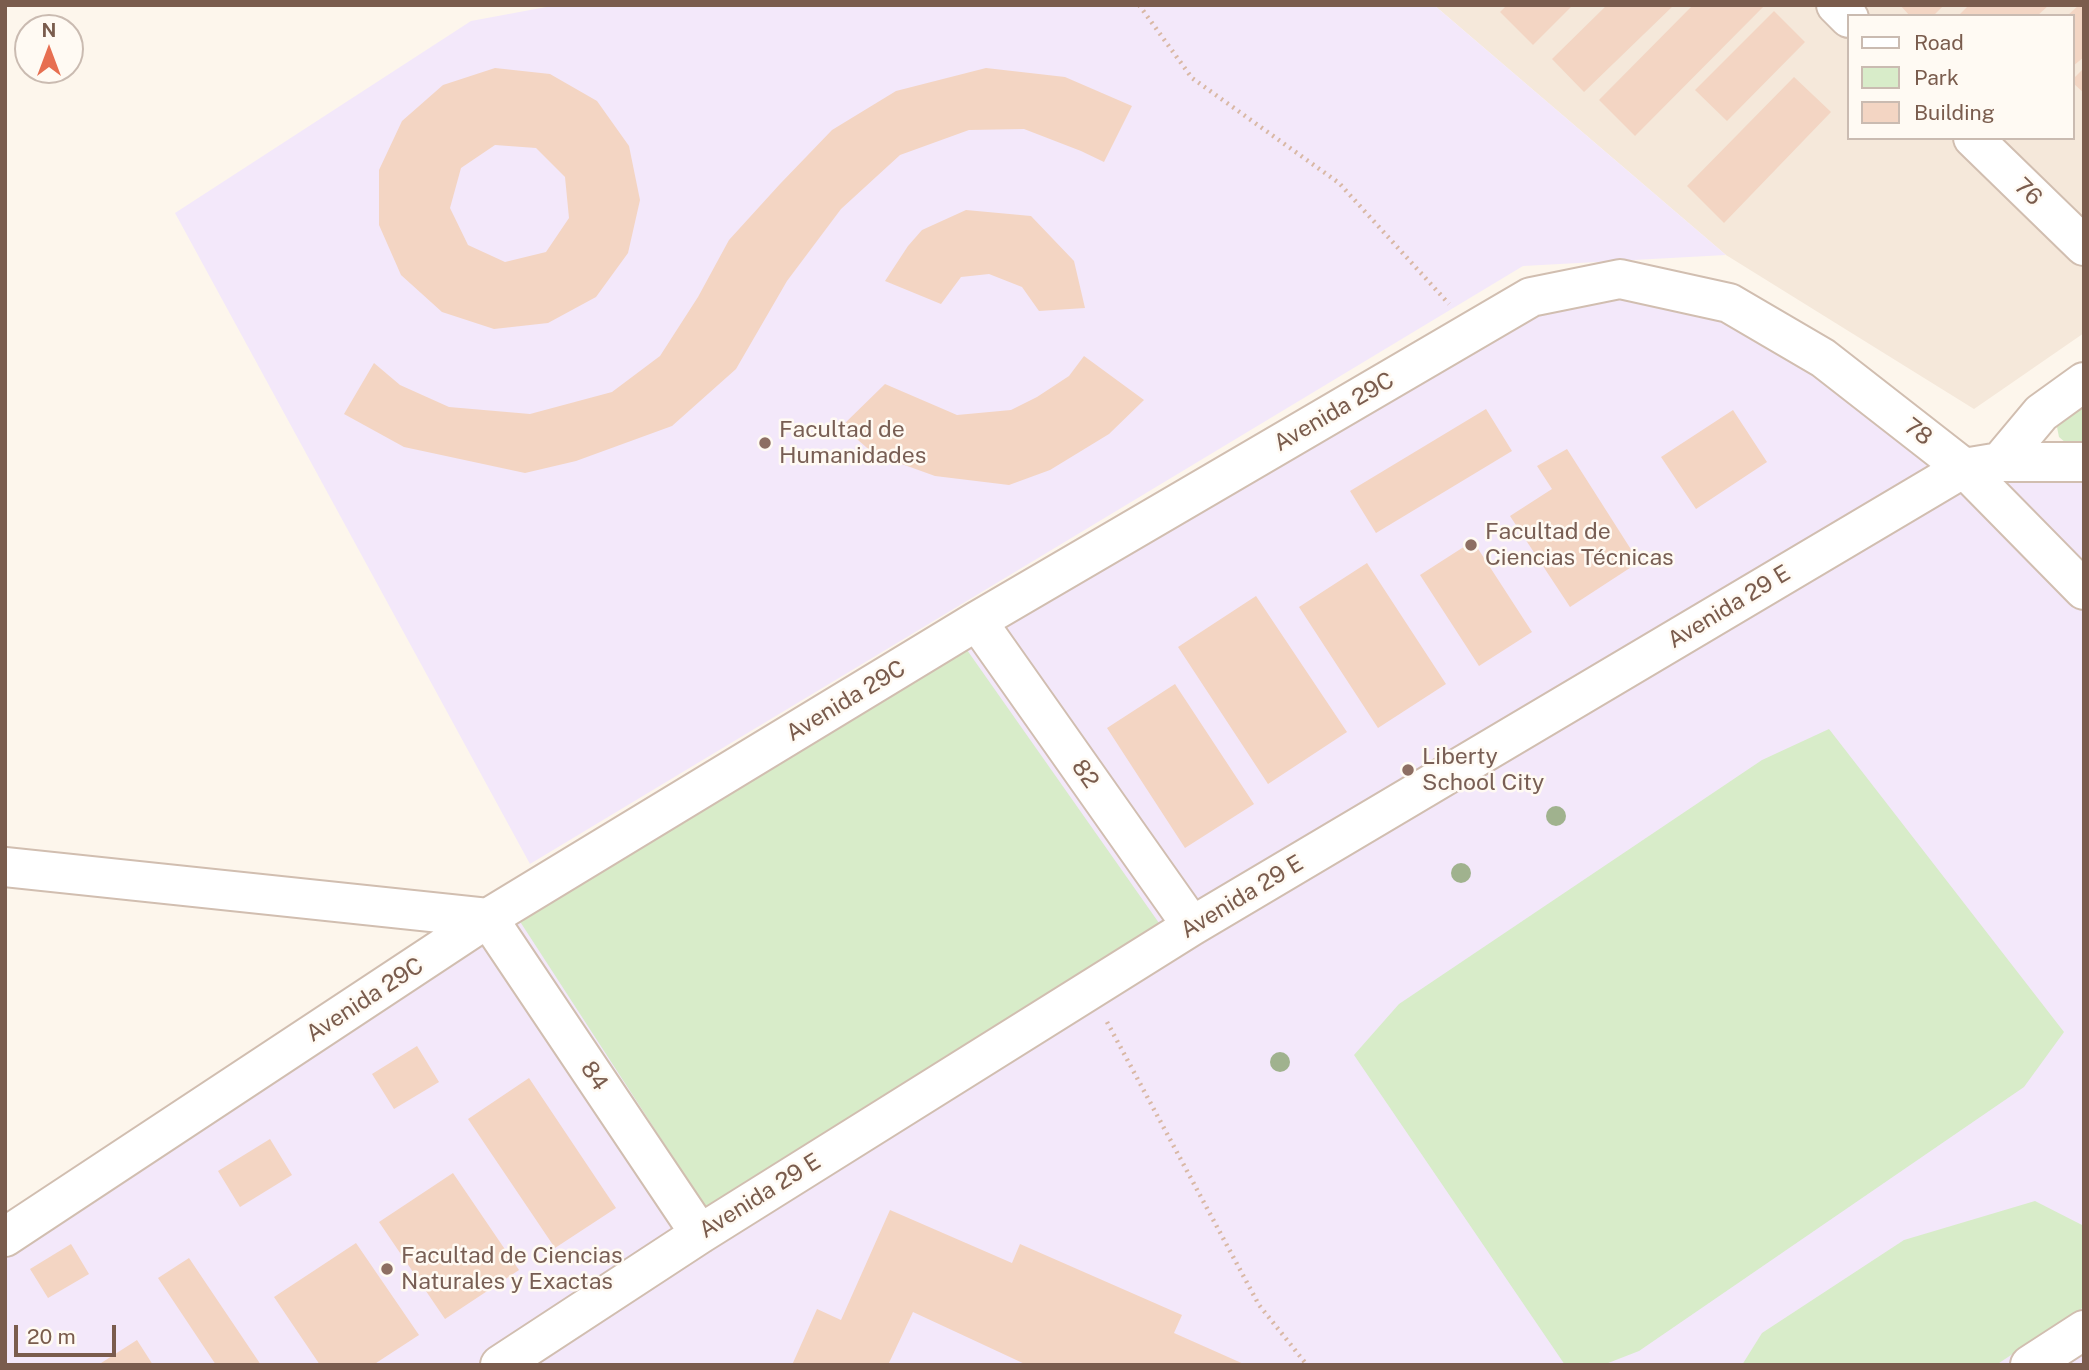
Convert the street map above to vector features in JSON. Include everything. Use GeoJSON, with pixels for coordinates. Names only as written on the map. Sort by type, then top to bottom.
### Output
{"type":"FeatureCollection","features":[{"type":"Feature","properties":{"kind":"street","name":"76"},"geometry":{"type":"LineString","coordinates":[[1975,140],[2084,246]]}},
{"type":"Feature","properties":{"kind":"street","name":"Avenida 29C"},"geometry":{"type":"LineString","coordinates":[[5,1237],[488,918],[978,621],[1531,297],[1620,279],[1729,303]]}},
{"type":"Feature","properties":{"kind":"street","name":"78"},"geometry":{"type":"LineString","coordinates":[[1729,303],[1823,358],[1982,465],[2084,590]]}},
{"type":"Feature","properties":{"kind":"street","name":"Avenida 29 E"},"geometry":{"type":"LineString","coordinates":[[500,1365],[700,1234],[1192,926],[1982,465],[2041,413],[2084,382]]}},
{"type":"Feature","properties":{"kind":"street"},"geometry":{"type":"LineString","coordinates":[[1982,465],[2084,462]]}},
{"type":"Feature","properties":{"kind":"street","name":"82"},"geometry":{"type":"LineString","coordinates":[[978,621],[1192,926]]}},
{"type":"Feature","properties":{"kind":"street"},"geometry":{"type":"LineString","coordinates":[[5,867],[488,918]]}},
{"type":"Feature","properties":{"kind":"street","name":"84"},"geometry":{"type":"LineString","coordinates":[[488,918],[700,1234]]}},
{"type":"Feature","properties":{"kind":"street"},"geometry":{"type":"LineString","coordinates":[[2030,1365],[2084,1330]]}},
{"type":"Feature","properties":{"kind":"path"},"geometry":{"type":"LineString","coordinates":[[1139,5],[1192,78],[1339,183],[1473,331]]}},
{"type":"Feature","properties":{"kind":"path"},"geometry":{"type":"LineString","coordinates":[[1090,990],[1258,1305],[1307,1365]]}},
{"type":"Feature","properties":{"kind":"shaded area","name":"Facultad de Humanidades"},"geometry":{"type":"Polygon","coordinates":[[[557,5],[1434,5],[1726,255],[1523,266],[530,864],[175,213],[471,21],[557,5]]]}},
{"type":"Feature","properties":{"kind":"shaded area"},"geometry":{"type":"Polygon","coordinates":[[[1434,5],[2084,5],[2084,333],[1974,409],[1726,255],[1434,5]]]}},
{"type":"Feature","properties":{"kind":"shaded area","name":"Liberty School City"},"geometry":{"type":"Polygon","coordinates":[[[1620,279],[1729,303],[1964,468],[2084,462],[2084,1365],[5,1365],[5,1237],[1531,297],[1620,279]]]}},
{"type":"Feature","properties":{"kind":"green space"},"geometry":{"type":"Polygon","coordinates":[[[2084,397],[2084,445],[2066,443],[2059,437],[2057,427],[2064,411],[2084,397]]]}},
{"type":"Feature","properties":{"kind":"green space"},"geometry":{"type":"Polygon","coordinates":[[[967,650],[1159,923],[706,1208],[519,920],[967,650]]]}},
{"type":"Feature","properties":{"kind":"green space"},"geometry":{"type":"Polygon","coordinates":[[[1829,729],[2064,1032],[2024,1087],[1639,1351],[1603,1365],[1565,1365],[1354,1055],[1399,1004],[1762,760],[1829,729]]]}},
{"type":"Feature","properties":{"kind":"green space"},"geometry":{"type":"Polygon","coordinates":[[[2035,1201],[2084,1226],[2084,1307],[1996,1365],[1742,1365],[1762,1333],[1904,1240],[2035,1201]]]}},
{"type":"Feature","properties":{"kind":"building"},"geometry":{"type":"Polygon","coordinates":[[[1507,5],[1573,5],[1533,45],[1500,12],[1507,5]]]}},
{"type":"Feature","properties":{"kind":"building"},"geometry":{"type":"Polygon","coordinates":[[[1607,5],[1674,5],[1584,92],[1552,59],[1607,5]]]}},
{"type":"Feature","properties":{"kind":"building"},"geometry":{"type":"Polygon","coordinates":[[[1693,5],[1765,5],[1635,136],[1599,100],[1693,5]]]}},
{"type":"Feature","properties":{"kind":"building"},"geometry":{"type":"Polygon","coordinates":[[[1900,5],[1944,5],[1935,14],[1908,14],[1900,5]]]}},
{"type":"Feature","properties":{"kind":"building"},"geometry":{"type":"Polygon","coordinates":[[[1969,5],[2049,5],[2039,14],[1960,14],[1969,5]]]}},
{"type":"Feature","properties":{"kind":"building"},"geometry":{"type":"Polygon","coordinates":[[[2079,5],[2084,5],[2084,57],[2075,64],[2075,14],[2069,14],[2079,5]]]}},
{"type":"Feature","properties":{"kind":"building"},"geometry":{"type":"Polygon","coordinates":[[[1774,11],[1805,42],[1727,121],[1695,90],[1774,11]]]}},
{"type":"Feature","properties":{"kind":"building"},"geometry":{"type":"Polygon","coordinates":[[[495,68],[550,74],[597,101],[629,146],[640,200],[628,253],[596,297],[548,323],[494,329],[442,312],[401,275],[379,225],[379,170],[402,121],[443,85],[495,68]],[[495,145],[461,168],[450,208],[468,245],[505,262],[546,252],[569,218],[565,177],[536,148],[495,145]]]}},
{"type":"Feature","properties":{"kind":"building"},"geometry":{"type":"Polygon","coordinates":[[[986,68],[1065,77],[1132,106],[1104,162],[1024,129],[969,130],[900,155],[841,209],[787,281],[736,369],[672,426],[576,461],[525,473],[404,447],[344,414],[374,363],[400,385],[449,407],[530,414],[612,392],[660,356],[698,297],[729,240],[832,130],[896,91],[986,68]]]}},
{"type":"Feature","properties":{"kind":"building"},"geometry":{"type":"Polygon","coordinates":[[[2084,68],[2084,93],[2075,85],[2075,77],[2084,68]]]}},
{"type":"Feature","properties":{"kind":"building"},"geometry":{"type":"Polygon","coordinates":[[[1794,77],[1831,112],[1724,223],[1687,186],[1794,77]]]}},
{"type":"Feature","properties":{"kind":"building"},"geometry":{"type":"Polygon","coordinates":[[[966,210],[1031,216],[1074,261],[1085,308],[1039,311],[1022,287],[989,274],[961,277],[941,304],[885,281],[922,230],[966,210]]]}},
{"type":"Feature","properties":{"kind":"building"},"geometry":{"type":"Polygon","coordinates":[[[1084,356],[1144,400],[1109,434],[1050,470],[1009,485],[935,476],[874,454],[842,426],[885,384],[957,415],[1011,410],[1069,376],[1084,356]]]}},
{"type":"Feature","properties":{"kind":"building"},"geometry":{"type":"Polygon","coordinates":[[[1486,409],[1512,451],[1376,533],[1350,491],[1486,409]]]}},
{"type":"Feature","properties":{"kind":"building"},"geometry":{"type":"Polygon","coordinates":[[[1733,410],[1767,462],[1696,509],[1661,457],[1733,410]]]}},
{"type":"Feature","properties":{"kind":"building"},"geometry":{"type":"Polygon","coordinates":[[[1567,449],[1639,562],[1570,607],[1510,516],[1552,489],[1537,466],[1567,449]]]}},
{"type":"Feature","properties":{"kind":"building"},"geometry":{"type":"Polygon","coordinates":[[[1473,541],[1532,632],[1479,666],[1420,575],[1473,541]]]}},
{"type":"Feature","properties":{"kind":"building"},"geometry":{"type":"Polygon","coordinates":[[[1367,563],[1446,684],[1378,728],[1299,607],[1367,563]]]}},
{"type":"Feature","properties":{"kind":"building"},"geometry":{"type":"Polygon","coordinates":[[[1256,596],[1347,732],[1268,784],[1178,647],[1256,596]]]}},
{"type":"Feature","properties":{"kind":"building"},"geometry":{"type":"Polygon","coordinates":[[[1175,684],[1254,804],[1185,848],[1107,728],[1175,684]]]}},
{"type":"Feature","properties":{"kind":"building"},"geometry":{"type":"Polygon","coordinates":[[[417,1046],[439,1082],[394,1109],[372,1074],[417,1046]]]}},
{"type":"Feature","properties":{"kind":"building"},"geometry":{"type":"Polygon","coordinates":[[[529,1078],[616,1208],[555,1248],[468,1119],[529,1078]]]}},
{"type":"Feature","properties":{"kind":"building"},"geometry":{"type":"Polygon","coordinates":[[[270,1139],[292,1175],[240,1207],[218,1171],[270,1139]]]}},
{"type":"Feature","properties":{"kind":"building"},"geometry":{"type":"Polygon","coordinates":[[[453,1173],[519,1270],[445,1319],[379,1222],[453,1173]]]}},
{"type":"Feature","properties":{"kind":"building"},"geometry":{"type":"Polygon","coordinates":[[[890,1210],[1012,1263],[1020,1244],[1182,1315],[1174,1333],[1246,1365],[1027,1365],[913,1312],[888,1365],[792,1365],[817,1309],[841,1320],[890,1210]]]}},
{"type":"Feature","properties":{"kind":"building"},"geometry":{"type":"Polygon","coordinates":[[[356,1243],[419,1335],[373,1365],[320,1365],[274,1297],[356,1243]]]}},
{"type":"Feature","properties":{"kind":"building"},"geometry":{"type":"Polygon","coordinates":[[[71,1244],[89,1274],[48,1298],[30,1269],[71,1244]]]}},
{"type":"Feature","properties":{"kind":"building"},"geometry":{"type":"Polygon","coordinates":[[[189,1258],[261,1365],[216,1365],[158,1278],[189,1258]]]}},
{"type":"Feature","properties":{"kind":"building"},"geometry":{"type":"Polygon","coordinates":[[[137,1340],[153,1365],[98,1365],[137,1340]]]}},
{"type":"Feature","properties":{"kind":"place","name":"Facultad de Humanidades"},"geometry":{"type":"Point","coordinates":[765,443]}},
{"type":"Feature","properties":{"kind":"place","name":"Facultad de Ciencias Técnicas"},"geometry":{"type":"Point","coordinates":[1471,545]}},
{"type":"Feature","properties":{"kind":"place","name":"Liberty School City"},"geometry":{"type":"Point","coordinates":[1408,770]}},
{"type":"Feature","properties":{"kind":"place","name":"Facultad de Ciencias Naturales y Exactas"},"geometry":{"type":"Point","coordinates":[387,1269]}}]}
